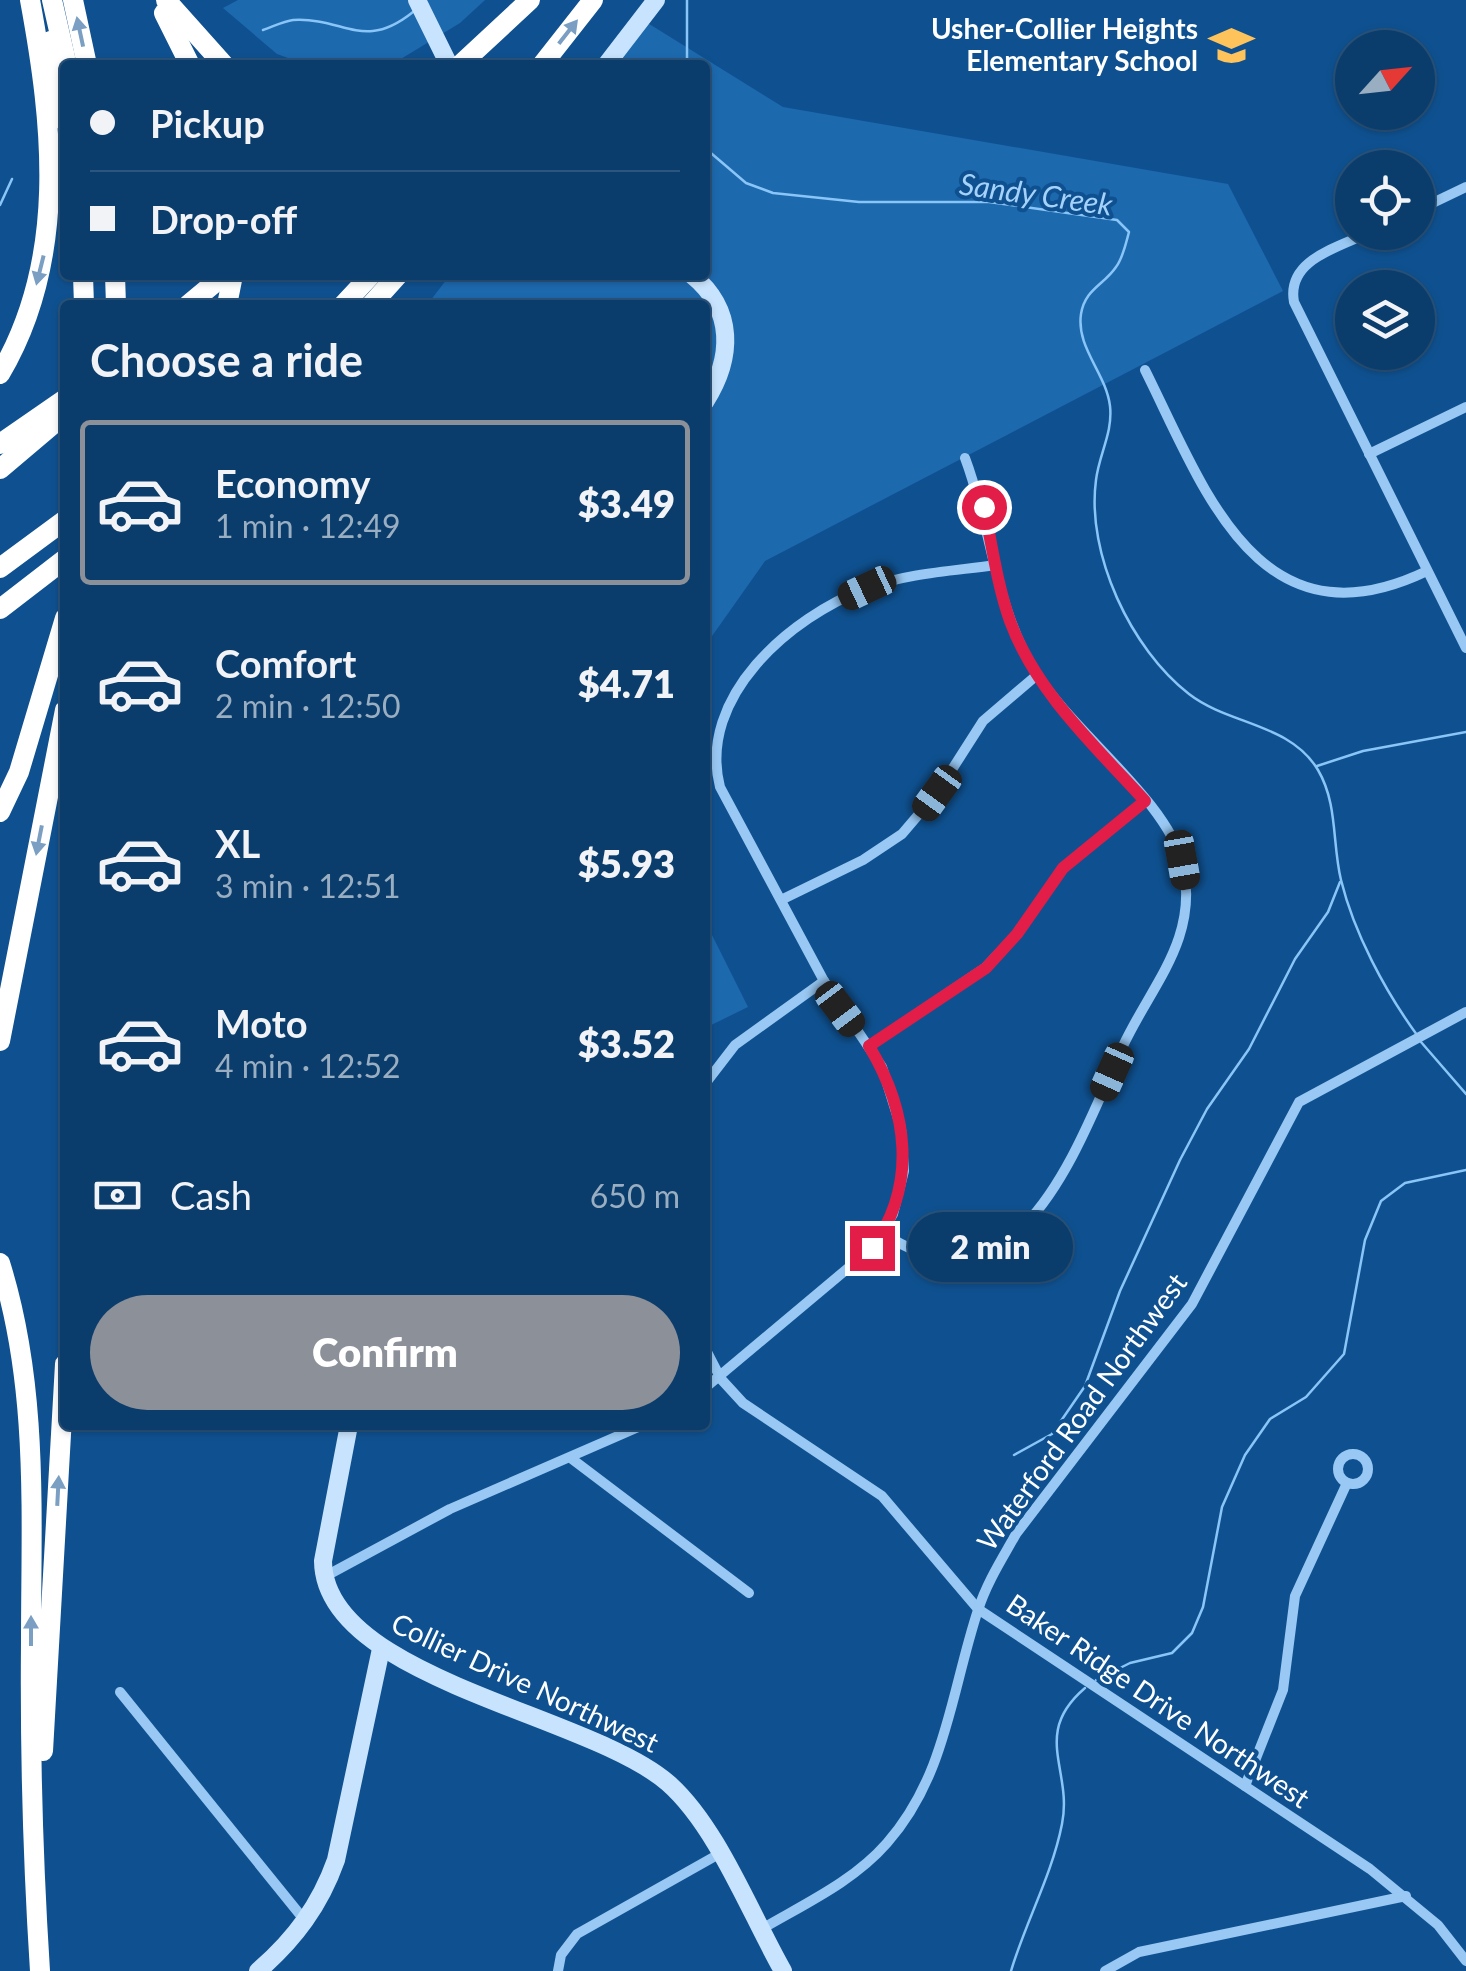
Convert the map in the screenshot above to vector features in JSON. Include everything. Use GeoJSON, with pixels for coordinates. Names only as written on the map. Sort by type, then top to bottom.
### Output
{"type":"FeatureCollection","features":[{"type":"Feature","properties":{"kind":"highway"},"geometry":{"type":"LineString","coordinates":[[0,374],[33,297],[49,216],[47,121],[30,0]]}},
{"type":"Feature","properties":{"kind":"highway"},"geometry":{"type":"LineString","coordinates":[[40,0],[60,98]]}},
{"type":"Feature","properties":{"kind":"highway"},"geometry":{"type":"LineString","coordinates":[[52,0],[65,60]]}},
{"type":"Feature","properties":{"kind":"highway"},"geometry":{"type":"LineString","coordinates":[[73,0],[86,60]]}},
{"type":"Feature","properties":{"kind":"highway"},"geometry":{"type":"LineString","coordinates":[[157,0],[187,60]]}},
{"type":"Feature","properties":{"kind":"highway"},"geometry":{"type":"LineString","coordinates":[[166,0],[220,60]]}},
{"type":"Feature","properties":{"kind":"highway"},"geometry":{"type":"LineString","coordinates":[[465,60],[530,0]]}},
{"type":"Feature","properties":{"kind":"highway"},"geometry":{"type":"LineString","coordinates":[[546,60],[593,0]]}},
{"type":"Feature","properties":{"kind":"highway"},"geometry":{"type":"LineString","coordinates":[[455,60],[479,46]]}},
{"type":"Feature","properties":{"kind":"highway"},"geometry":{"type":"LineString","coordinates":[[194,300],[218,280]]}},
{"type":"Feature","properties":{"kind":"highway"},"geometry":{"type":"LineString","coordinates":[[348,300],[366,280]]}},
{"type":"Feature","properties":{"kind":"highway"},"geometry":{"type":"LineString","coordinates":[[376,300],[394,280]]}},
{"type":"Feature","properties":{"kind":"highway"},"geometry":{"type":"LineString","coordinates":[[0,444],[60,402]]}},
{"type":"Feature","properties":{"kind":"highway"},"geometry":{"type":"LineString","coordinates":[[0,469],[60,418]]}},
{"type":"Feature","properties":{"kind":"highway"},"geometry":{"type":"LineString","coordinates":[[0,568],[60,524]]}},
{"type":"Feature","properties":{"kind":"highway"},"geometry":{"type":"LineString","coordinates":[[0,592],[60,551]]}},
{"type":"Feature","properties":{"kind":"highway"},"geometry":{"type":"LineString","coordinates":[[0,609],[60,563]]}},
{"type":"Feature","properties":{"kind":"highway"},"geometry":{"type":"LineString","coordinates":[[0,812],[19,772],[60,635]]}},
{"type":"Feature","properties":{"kind":"highway"},"geometry":{"type":"LineString","coordinates":[[0,1042],[60,736]]}},
{"type":"Feature","properties":{"kind":"highway"},"geometry":{"type":"LineString","coordinates":[[0,1264],[24,1364],[31,1433],[30,1754],[40,1971]]}},
{"type":"Feature","properties":{"kind":"highway"},"geometry":{"type":"LineString","coordinates":[[37,1903],[62,1430]]}},
{"type":"Feature","properties":{"kind":"main road"},"geometry":{"type":"LineString","coordinates":[[416,0],[444,60]]}},
{"type":"Feature","properties":{"kind":"main road"},"geometry":{"type":"LineString","coordinates":[[610,60],[656,0]]}},
{"type":"Feature","properties":{"kind":"main road"},"geometry":{"type":"LineString","coordinates":[[696,280],[719,306],[727,337],[723,368],[710,393]]}},
{"type":"Feature","properties":{"kind":"main road"},"geometry":{"type":"LineString","coordinates":[[323,1577],[348,1430]]}},
{"type":"Feature","properties":{"kind":"main road","name":"Collier Drive Northwest"},"geometry":{"type":"LineString","coordinates":[[323,1577],[337,1608],[380,1649],[641,1763],[690,1805],[783,1971]]}},
{"type":"Feature","properties":{"kind":"main road"},"geometry":{"type":"LineString","coordinates":[[258,1971],[306,1922],[336,1860],[380,1649]]}},
{"type":"Feature","properties":{"kind":"street"},"geometry":{"type":"LineString","coordinates":[[1435,202],[1466,187]]}},
{"type":"Feature","properties":{"kind":"street"},"geometry":{"type":"LineString","coordinates":[[1335,250],[1297,273],[1294,302],[1466,648]]}},
{"type":"Feature","properties":{"kind":"street"},"geometry":{"type":"LineString","coordinates":[[1145,370],[1219,517],[1260,562],[1300,583],[1342,591],[1388,587],[1427,571]]}},
{"type":"Feature","properties":{"kind":"street"},"geometry":{"type":"LineString","coordinates":[[1369,454],[1466,407]]}},
{"type":"Feature","properties":{"kind":"street"},"geometry":{"type":"LineString","coordinates":[[882,1234],[929,1257],[982,1254],[1024,1228],[1060,1177],[1126,1040],[1174,958],[1184,928],[1188,894],[1182,860],[1168,829],[1037,675],[1010,622],[984,507],[965,458]]}},
{"type":"Feature","properties":{"kind":"street"},"geometry":{"type":"LineString","coordinates":[[710,1385],[858,1262],[882,1234],[900,1193],[904,1150],[891,1089],[869,1046],[824,982],[720,787],[714,753],[727,705],[777,645],[834,604],[904,578],[996,565]]}},
{"type":"Feature","properties":{"kind":"street"},"geometry":{"type":"LineString","coordinates":[[782,899],[863,860],[902,834],[937,793],[984,721],[1037,675]]}},
{"type":"Feature","properties":{"kind":"street"},"geometry":{"type":"LineString","coordinates":[[869,1046],[986,968],[1017,934],[1063,868],[1145,801]]}},
{"type":"Feature","properties":{"kind":"street"},"geometry":{"type":"LineString","coordinates":[[710,1078],[735,1045],[824,982]]}},
{"type":"Feature","properties":{"kind":"street","name":"Waterford Road Northwest"},"geometry":{"type":"LineString","coordinates":[[760,1931],[857,1871],[910,1814],[936,1768],[978,1609],[1016,1534],[1192,1304],[1299,1102],[1466,1012]]}},
{"type":"Feature","properties":{"kind":"street","name":"Baker Ridge Drive Northwest"},"geometry":{"type":"LineString","coordinates":[[710,1358],[721,1379],[743,1403],[882,1496],[978,1609],[1406,1896],[1438,1925],[1466,1961]]}},
{"type":"Feature","properties":{"kind":"street"},"geometry":{"type":"LineString","coordinates":[[323,1577],[450,1509],[632,1430]]}},
{"type":"Feature","properties":{"kind":"street"},"geometry":{"type":"LineString","coordinates":[[572,1459],[749,1593]]}},
{"type":"Feature","properties":{"kind":"street"},"geometry":{"type":"LineString","coordinates":[[1245,1786],[1283,1690],[1294,1596],[1347,1482]]}},
{"type":"Feature","properties":{"kind":"street"},"geometry":{"type":"LineString","coordinates":[[120,1692],[306,1922]]}},
{"type":"Feature","properties":{"kind":"street"},"geometry":{"type":"LineString","coordinates":[[558,1971],[561,1954],[577,1934],[719,1854]]}},
{"type":"Feature","properties":{"kind":"street"},"geometry":{"type":"LineString","coordinates":[[1105,1971],[1139,1952],[1406,1896]]}},
{"type":"Feature","properties":{"kind":"shaded area"},"geometry":{"type":"Polygon","coordinates":[[[238,0],[485,0],[460,23],[399,60],[293,60],[277,54],[223,8],[238,0]]]}},
{"type":"Feature","properties":{"kind":"shaded area"},"geometry":{"type":"Polygon","coordinates":[[[646,22],[707,60],[612,60],[646,22]]]}},
{"type":"Feature","properties":{"kind":"shaded area"},"geometry":{"type":"Polygon","coordinates":[[[710,62],[783,107],[1228,184],[1283,291],[765,561],[710,639],[710,300],[431,300],[446,280],[710,280],[710,62]]]}},
{"type":"Feature","properties":{"kind":"shaded area"},"geometry":{"type":"Polygon","coordinates":[[[710,931],[748,1007],[710,1026],[710,931]]]}},
{"type":"Feature","properties":{"kind":"waterway","name":"Sandy Creek"},"geometry":{"type":"LineString","coordinates":[[687,0],[687,60]]}},
{"type":"Feature","properties":{"kind":"waterway"},"geometry":{"type":"LineString","coordinates":[[263,30],[293,20],[380,30],[413,12]]}},
{"type":"Feature","properties":{"kind":"waterway","name":"Sandy Creek"},"geometry":{"type":"LineString","coordinates":[[710,152],[746,183],[773,193],[859,202],[989,202],[1117,220],[1129,232],[1118,263],[1091,293],[1081,314],[1083,338],[1110,406],[1110,425],[1096,480],[1095,509],[1106,568],[1131,626],[1168,675],[1205,704],[1292,743],[1318,770],[1329,796],[1338,866],[1354,920],[1382,981],[1417,1035]]}},
{"type":"Feature","properties":{"kind":"waterway"},"geometry":{"type":"LineString","coordinates":[[0,205],[12,179]]}},
{"type":"Feature","properties":{"kind":"waterway"},"geometry":{"type":"LineString","coordinates":[[1317,766],[1363,751],[1466,732]]}},
{"type":"Feature","properties":{"kind":"waterway"},"geometry":{"type":"LineString","coordinates":[[1014,1455],[1052,1434],[1085,1386],[1120,1291],[1180,1160],[1207,1109],[1249,1049],[1295,959],[1328,912],[1340,882]]}},
{"type":"Feature","properties":{"kind":"waterway","name":"Sandy Creek"},"geometry":{"type":"LineString","coordinates":[[1421,1042],[1466,1094]]}},
{"type":"Feature","properties":{"kind":"waterway","name":"Sandy Creek"},"geometry":{"type":"LineString","coordinates":[[1096,1680],[1130,1663],[1172,1653],[1192,1633],[1203,1607],[1222,1507],[1245,1455],[1270,1419],[1306,1397],[1344,1354],[1365,1240],[1381,1201],[1405,1183],[1466,1170]]}},
{"type":"Feature","properties":{"kind":"waterway","name":"Sandy Creek"},"geometry":{"type":"LineString","coordinates":[[1011,1971],[1062,1824],[1063,1786],[1057,1753],[1060,1721],[1085,1688]]}},
{"type":"Feature","properties":{"kind":"place","name":"Usher-Collier Heights Elementary School"},"geometry":{"type":"Point","coordinates":[1231,45]}},
{"type":"Feature","properties":{"kind":"route"},"geometry":{"type":"LineString","coordinates":[[872,1248],[893,1214],[900,1193],[904,1150],[891,1089],[869,1046],[986,968],[1017,934],[1063,868],[1145,801],[1063,710],[1022,649],[1002,594],[984,507]]}}]}
